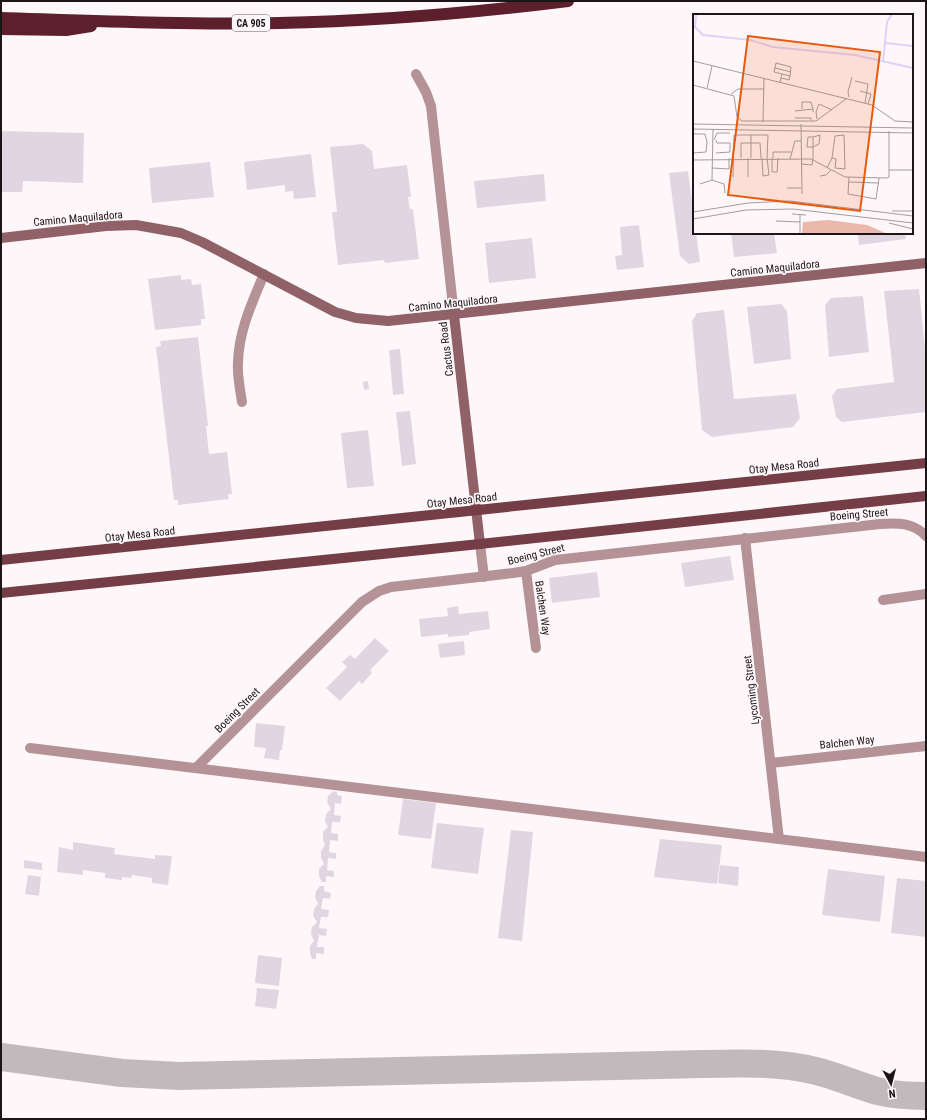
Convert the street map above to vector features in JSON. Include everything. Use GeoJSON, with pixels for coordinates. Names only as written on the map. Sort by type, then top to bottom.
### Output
{"type":"FeatureCollection","features":[{"type":"Feature","properties":{"kind":"highway","name":"CA 905"},"geometry":{"type":"LineString","coordinates":[[1,18],[122,22],[279,23],[379,19],[494,10],[568,1]]}},
{"type":"Feature","properties":{"kind":"highway"},"geometry":{"type":"LineString","coordinates":[[1,29],[66,30],[122,22]]}},
{"type":"Feature","properties":{"kind":"main road","name":"Otay Mesa Road"},"geometry":{"type":"LineString","coordinates":[[1,560],[926,463]]}},
{"type":"Feature","properties":{"kind":"main road"},"geometry":{"type":"LineString","coordinates":[[1,593],[480,544],[926,496]]}},
{"type":"Feature","properties":{"kind":"street","name":"Cactus Road"},"geometry":{"type":"LineString","coordinates":[[416,74],[426,92],[431,106],[484,577]]}},
{"type":"Feature","properties":{"kind":"street","name":"Camino Maquiladora"},"geometry":{"type":"LineString","coordinates":[[1,238],[106,226],[136,225],[180,233],[202,242],[335,312],[356,318],[388,321],[926,263]]}},
{"type":"Feature","properties":{"kind":"street"},"geometry":{"type":"LineString","coordinates":[[242,402],[238,363],[242,332],[247,314],[264,274]]}},
{"type":"Feature","properties":{"kind":"street","name":"Boeing Street"},"geometry":{"type":"LineString","coordinates":[[196,768],[362,602],[371,595],[391,587],[526,571],[555,560],[880,524],[898,523],[916,527],[926,536]]}},
{"type":"Feature","properties":{"kind":"street","name":"Lycoming Street"},"geometry":{"type":"LineString","coordinates":[[745,538],[779,839]]}},
{"type":"Feature","properties":{"kind":"street","name":"Balchen Way"},"geometry":{"type":"LineString","coordinates":[[526,571],[536,648]]}},
{"type":"Feature","properties":{"kind":"street"},"geometry":{"type":"LineString","coordinates":[[883,600],[926,594]]}},
{"type":"Feature","properties":{"kind":"street","name":"Balchen Way"},"geometry":{"type":"LineString","coordinates":[[771,763],[926,746]]}},
{"type":"Feature","properties":{"kind":"street"},"geometry":{"type":"LineString","coordinates":[[30,748],[926,857]]}},
{"type":"Feature","properties":{"kind":"building"},"geometry":{"type":"Polygon","coordinates":[[[1,131],[84,133],[83,183],[23,181],[22,192],[1,192],[1,131]]]}},
{"type":"Feature","properties":{"kind":"building"},"geometry":{"type":"Polygon","coordinates":[[[363,144],[372,151],[374,169],[407,165],[411,197],[408,197],[410,209],[413,209],[419,259],[385,263],[384,260],[338,265],[332,212],[337,212],[330,147],[363,144]]]}},
{"type":"Feature","properties":{"kind":"building"},"geometry":{"type":"Polygon","coordinates":[[[311,154],[316,197],[294,199],[293,191],[285,192],[285,185],[247,190],[244,162],[311,154]]]}},
{"type":"Feature","properties":{"kind":"building"},"geometry":{"type":"Polygon","coordinates":[[[210,162],[214,197],[152,203],[149,168],[210,162]]]}},
{"type":"Feature","properties":{"kind":"building"},"geometry":{"type":"Polygon","coordinates":[[[688,171],[693,209],[693,234],[696,234],[700,262],[689,264],[680,256],[669,173],[688,171]]]}},
{"type":"Feature","properties":{"kind":"building"},"geometry":{"type":"Polygon","coordinates":[[[544,174],[546,201],[477,208],[474,181],[544,174]]]}},
{"type":"Feature","properties":{"kind":"building"},"geometry":{"type":"Polygon","coordinates":[[[639,225],[644,267],[617,270],[615,256],[622,255],[620,227],[639,225]]]}},
{"type":"Feature","properties":{"kind":"building"},"geometry":{"type":"Polygon","coordinates":[[[731,234],[774,234],[777,253],[734,257],[731,234]]]}},
{"type":"Feature","properties":{"kind":"building"},"geometry":{"type":"Polygon","coordinates":[[[858,234],[905,234],[906,239],[859,245],[858,234]]]}},
{"type":"Feature","properties":{"kind":"building"},"geometry":{"type":"Polygon","coordinates":[[[532,238],[536,278],[489,283],[485,243],[532,238]]]}},
{"type":"Feature","properties":{"kind":"building"},"geometry":{"type":"Polygon","coordinates":[[[181,275],[181,280],[191,279],[192,285],[201,284],[205,319],[201,319],[201,325],[155,330],[148,279],[181,275]]]}},
{"type":"Feature","properties":{"kind":"building"},"geometry":{"type":"Polygon","coordinates":[[[919,289],[926,357],[926,412],[842,422],[836,417],[832,396],[837,389],[894,382],[884,291],[919,289]]]}},
{"type":"Feature","properties":{"kind":"building"},"geometry":{"type":"Polygon","coordinates":[[[863,296],[869,352],[829,357],[825,305],[831,298],[863,296]]]}},
{"type":"Feature","properties":{"kind":"building"},"geometry":{"type":"Polygon","coordinates":[[[781,304],[787,311],[791,359],[754,364],[747,307],[781,304]]]}},
{"type":"Feature","properties":{"kind":"building"},"geometry":{"type":"Polygon","coordinates":[[[724,310],[734,399],[796,394],[800,418],[793,427],[712,437],[702,430],[692,321],[697,313],[724,310]]]}},
{"type":"Feature","properties":{"kind":"building"},"geometry":{"type":"Polygon","coordinates":[[[198,337],[208,426],[206,426],[209,454],[227,452],[232,494],[228,494],[229,499],[178,505],[178,500],[174,500],[156,347],[161,346],[160,341],[198,337]]]}},
{"type":"Feature","properties":{"kind":"building"},"geometry":{"type":"Polygon","coordinates":[[[400,349],[404,394],[393,395],[389,350],[400,349]]]}},
{"type":"Feature","properties":{"kind":"building"},"geometry":{"type":"Polygon","coordinates":[[[368,381],[369,389],[364,390],[363,382],[368,381]]]}},
{"type":"Feature","properties":{"kind":"building"},"geometry":{"type":"Polygon","coordinates":[[[410,411],[416,464],[402,466],[396,412],[410,411]]]}},
{"type":"Feature","properties":{"kind":"building"},"geometry":{"type":"Polygon","coordinates":[[[368,430],[374,486],[347,488],[341,433],[368,430]]]}},
{"type":"Feature","properties":{"kind":"building"},"geometry":{"type":"Polygon","coordinates":[[[730,556],[734,580],[685,587],[681,563],[730,556]]]}},
{"type":"Feature","properties":{"kind":"building"},"geometry":{"type":"Polygon","coordinates":[[[597,572],[600,597],[552,603],[549,578],[597,572]]]}},
{"type":"Feature","properties":{"kind":"building"},"geometry":{"type":"Polygon","coordinates":[[[458,606],[459,614],[488,611],[490,629],[469,632],[469,635],[448,637],[448,634],[421,637],[419,619],[448,616],[447,608],[458,606]]]}},
{"type":"Feature","properties":{"kind":"building"},"geometry":{"type":"Polygon","coordinates":[[[375,638],[389,651],[370,670],[372,673],[362,684],[359,681],[340,701],[326,688],[347,667],[342,662],[350,655],[355,659],[375,638]]]}},
{"type":"Feature","properties":{"kind":"building"},"geometry":{"type":"Polygon","coordinates":[[[464,641],[465,655],[440,658],[438,644],[464,641]]]}},
{"type":"Feature","properties":{"kind":"building"},"geometry":{"type":"Polygon","coordinates":[[[256,723],[285,726],[282,750],[280,750],[279,760],[264,758],[266,748],[254,747],[256,723]]]}},
{"type":"Feature","properties":{"kind":"building"},"geometry":{"type":"Polygon","coordinates":[[[333,791],[337,792],[337,795],[342,796],[341,804],[335,803],[334,815],[341,816],[340,822],[332,822],[331,833],[338,834],[338,841],[330,840],[329,852],[336,853],[336,859],[328,858],[327,870],[334,871],[334,877],[326,876],[326,882],[322,882],[319,876],[319,869],[324,864],[321,858],[321,851],[325,845],[323,840],[323,832],[328,827],[325,821],[326,814],[331,809],[327,802],[328,796],[333,791]]]}},
{"type":"Feature","properties":{"kind":"building"},"geometry":{"type":"Polygon","coordinates":[[[403,799],[436,803],[431,839],[398,835],[403,799]]]}},
{"type":"Feature","properties":{"kind":"building"},"geometry":{"type":"Polygon","coordinates":[[[437,823],[484,828],[478,874],[431,868],[437,823]]]}},
{"type":"Feature","properties":{"kind":"building"},"geometry":{"type":"Polygon","coordinates":[[[511,830],[533,832],[522,941],[498,938],[511,830]]]}},
{"type":"Feature","properties":{"kind":"building"},"geometry":{"type":"Polygon","coordinates":[[[660,839],[722,845],[717,884],[654,877],[660,839]]]}},
{"type":"Feature","properties":{"kind":"building"},"geometry":{"type":"Polygon","coordinates":[[[73,842],[115,848],[114,854],[155,859],[155,855],[172,856],[168,885],[152,883],[152,878],[132,875],[131,878],[122,877],[122,880],[105,878],[105,873],[83,870],[83,875],[57,872],[59,847],[73,850],[73,842]]]}},
{"type":"Feature","properties":{"kind":"building"},"geometry":{"type":"Polygon","coordinates":[[[24,860],[42,863],[42,870],[24,868],[24,860]]]}},
{"type":"Feature","properties":{"kind":"building"},"geometry":{"type":"Polygon","coordinates":[[[720,865],[739,867],[738,886],[718,883],[720,865]]]}},
{"type":"Feature","properties":{"kind":"building"},"geometry":{"type":"Polygon","coordinates":[[[828,869],[885,876],[880,922],[822,915],[828,869]]]}},
{"type":"Feature","properties":{"kind":"building"},"geometry":{"type":"Polygon","coordinates":[[[28,875],[41,877],[39,896],[25,894],[28,875]]]}},
{"type":"Feature","properties":{"kind":"building"},"geometry":{"type":"Polygon","coordinates":[[[897,878],[926,881],[926,937],[891,933],[897,878]]]}},
{"type":"Feature","properties":{"kind":"building"},"geometry":{"type":"Polygon","coordinates":[[[320,886],[324,886],[324,891],[331,893],[330,899],[323,898],[321,909],[329,910],[328,917],[321,917],[319,928],[327,929],[326,936],[319,935],[317,947],[324,947],[324,954],[316,953],[316,959],[312,959],[310,946],[314,941],[311,934],[312,927],[317,922],[313,916],[314,909],[318,904],[315,897],[316,891],[320,886]]]}},
{"type":"Feature","properties":{"kind":"building"},"geometry":{"type":"Polygon","coordinates":[[[258,955],[282,958],[279,986],[255,983],[258,955]]]}},
{"type":"Feature","properties":{"kind":"building"},"geometry":{"type":"Polygon","coordinates":[[[257,988],[279,990],[276,1009],[255,1006],[257,988]]]}},
{"type":"Feature","properties":{"kind":"taxiway"},"geometry":{"type":"LineString","coordinates":[[1,1057],[122,1073],[179,1076],[745,1063],[802,1068],[831,1075],[869,1089],[902,1095],[926,1096]]}}]}
